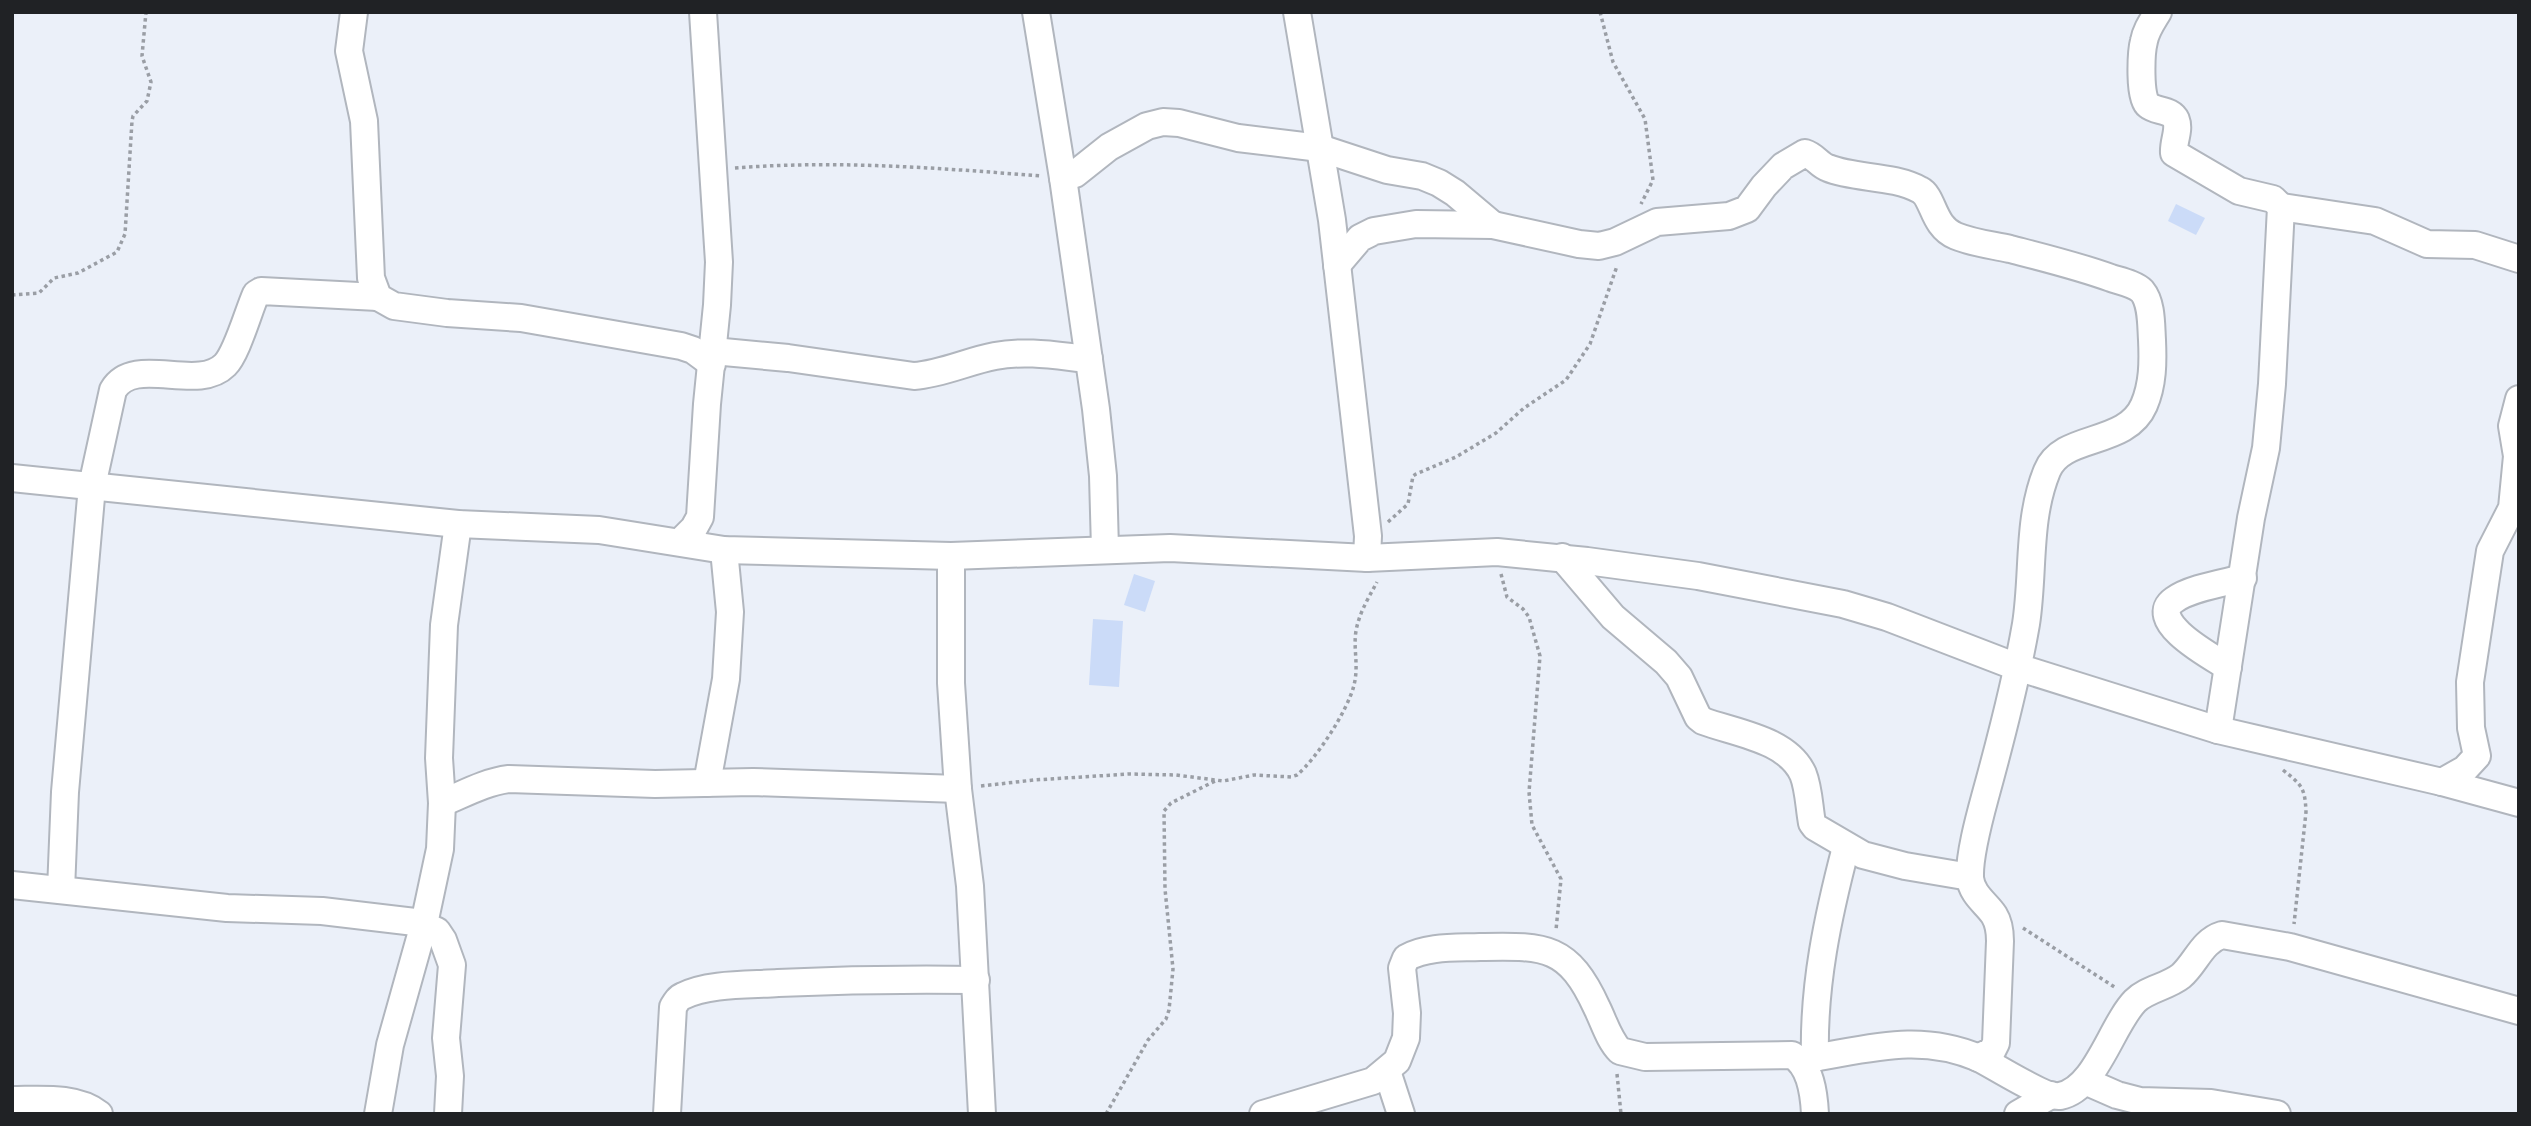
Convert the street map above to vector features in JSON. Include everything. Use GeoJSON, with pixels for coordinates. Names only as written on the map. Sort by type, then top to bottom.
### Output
{"type":"FeatureCollection","features":[{"type":"Feature","properties":{"kind":"street"},"geometry":{"type":"LineString","coordinates":[[354,12],[349,51],[363,121],[371,278],[378,297]]}},
{"type":"Feature","properties":{"kind":"street"},"geometry":{"type":"LineString","coordinates":[[681,541],[694,528],[700,517],[719,262],[703,12]]}},
{"type":"Feature","properties":{"kind":"street"},"geometry":{"type":"LineString","coordinates":[[1036,12],[1089,359],[1103,476],[1105,550]]}},
{"type":"Feature","properties":{"kind":"street"},"geometry":{"type":"LineString","coordinates":[[1297,12],[1337,265],[1374,551]]}},
{"type":"Feature","properties":{"kind":"street"},"geometry":{"type":"LineString","coordinates":[[2158,12],[2150,23],[2144,40],[2142,93],[2144,102],[2149,106],[2174,117],[2177,123],[2174,153],[2239,191],[2273,199],[2281,207],[2375,222],[2427,244],[2475,245],[2519,259]]}},
{"type":"Feature","properties":{"kind":"street"},"geometry":{"type":"LineString","coordinates":[[1063,178],[1074,174],[1127,136],[1163,122],[1179,123],[1238,138],[1320,148],[1367,164],[1408,172],[1439,183],[1493,225]]}},
{"type":"Feature","properties":{"kind":"street"},"geometry":{"type":"LineString","coordinates":[[1337,265],[1360,238],[1374,231],[1416,224],[1493,225],[1599,246],[1615,242],[1657,222],[1715,219],[1739,214],[1783,166],[1805,153],[1829,169],[1886,179],[1919,189],[1926,195],[1939,223],[1956,236],[2072,264],[2128,284],[2142,292],[2150,312],[2152,352],[2151,385],[2143,407],[2136,419],[2110,435],[2067,450],[2056,457],[2048,468],[2035,516],[2026,621],[2007,718],[1978,824],[1970,877],[1979,899],[1993,914],[1999,927],[2000,942],[1996,1043],[1992,1051],[1978,1058]]}},
{"type":"Feature","properties":{"kind":"street"},"geometry":{"type":"LineString","coordinates":[[2218,730],[2251,518],[2266,448],[2273,370],[2281,207]]}},
{"type":"Feature","properties":{"kind":"street"},"geometry":{"type":"LineString","coordinates":[[61,890],[65,792],[92,486],[113,390],[122,378],[133,374],[197,374],[223,367],[233,353],[256,294],[261,291],[378,297],[394,306],[447,313],[521,317],[681,346],[712,357],[788,358],[914,376],[929,375],[992,356],[1017,353],[1089,359]]}},
{"type":"Feature","properties":{"kind":"street"},"geometry":{"type":"LineString","coordinates":[[2442,782],[2465,769],[2477,756],[2471,729],[2470,682],[2490,551],[2512,508],[2517,456],[2512,426],[2519,399]]}},
{"type":"Feature","properties":{"kind":"street"},"geometry":{"type":"LineString","coordinates":[[12,478],[458,524],[599,530],[724,550],[951,556],[1170,548],[1497,552],[1562,557],[1698,576],[1843,604],[1887,617],[2017,667],[2218,730],[2442,782],[2519,803]]}},
{"type":"Feature","properties":{"kind":"street"},"geometry":{"type":"LineString","coordinates":[[378,1114],[390,1045],[424,924],[440,849],[442,803],[439,758],[444,625],[458,524]]}},
{"type":"Feature","properties":{"kind":"street"},"geometry":{"type":"LineString","coordinates":[[707,783],[726,679],[729,599],[724,550]]}},
{"type":"Feature","properties":{"kind":"street"},"geometry":{"type":"LineString","coordinates":[[951,556],[951,683],[958,789],[970,886],[982,1114]]}},
{"type":"Feature","properties":{"kind":"street"},"geometry":{"type":"LineString","coordinates":[[1562,557],[1613,617],[1667,662],[1679,677],[1698,717],[1779,748],[1796,763],[1805,778],[1813,826],[1846,847],[1886,862],[1970,877]]}},
{"type":"Feature","properties":{"kind":"street"},"geometry":{"type":"LineString","coordinates":[[2228,667],[2183,637],[2170,622],[2166,614],[2167,608],[2174,600],[2191,593],[2243,578]]}},
{"type":"Feature","properties":{"kind":"street"},"geometry":{"type":"LineString","coordinates":[[442,803],[475,788],[509,779],[655,784],[753,782],[958,789]]}},
{"type":"Feature","properties":{"kind":"street"},"geometry":{"type":"LineString","coordinates":[[1815,1114],[1808,1059],[1825,932],[1846,847]]}},
{"type":"Feature","properties":{"kind":"street"},"geometry":{"type":"LineString","coordinates":[[12,885],[228,908],[321,911],[424,924],[437,931],[452,965],[446,1038],[450,1076],[448,1114]]}},
{"type":"Feature","properties":{"kind":"street"},"geometry":{"type":"LineString","coordinates":[[1263,1114],[1295,1102],[1373,1081],[1387,1071],[1397,1060],[1406,1038],[1407,1013],[1402,968],[1406,958],[1413,954],[1451,948],[1540,948],[1558,956],[1564,960],[1594,1000],[1616,1048],[1631,1056],[1792,1055],[1808,1059],[1887,1044],[1908,1043],[1952,1049],[1978,1058],[2051,1095],[2061,1096],[2085,1081],[2135,1001],[2182,975],[2213,937],[2230,935],[2290,947],[2519,1011]]}},
{"type":"Feature","properties":{"kind":"street"},"geometry":{"type":"LineString","coordinates":[[667,1114],[673,1007],[678,999],[685,995],[745,985],[869,979],[976,980]]}},
{"type":"Feature","properties":{"kind":"street"},"geometry":{"type":"LineString","coordinates":[[1387,1071],[1401,1114]]}},
{"type":"Feature","properties":{"kind":"street"},"geometry":{"type":"LineString","coordinates":[[2085,1081],[2117,1095],[2167,1107],[2211,1103],[2277,1114]]}},
{"type":"Feature","properties":{"kind":"street"},"geometry":{"type":"LineString","coordinates":[[2018,1114],[2051,1095]]}},
{"type":"Feature","properties":{"kind":"street"},"geometry":{"type":"LineString","coordinates":[[12,1100],[79,1103],[92,1107],[99,1114]]}},
{"type":"Feature","properties":{"kind":"path"},"geometry":{"type":"LineString","coordinates":[[12,295],[40,293],[54,278],[78,273],[120,249],[125,234],[132,121],[133,116],[147,101],[151,82],[142,56],[146,12]]}},
{"type":"Feature","properties":{"kind":"path"},"geometry":{"type":"LineString","coordinates":[[958,789],[1034,780],[1129,774],[1176,775],[1216,780],[1263,775],[1291,777],[1302,771],[1350,700],[1357,668],[1356,630],[1379,530],[1408,504],[1413,477],[1456,457],[1496,433],[1524,408],[1566,380],[1590,344],[1636,214],[1651,187],[1653,168],[1644,119],[1614,62],[1600,12]]}},
{"type":"Feature","properties":{"kind":"path"},"geometry":{"type":"LineString","coordinates":[[712,170],[792,164],[908,165],[1063,178]]}},
{"type":"Feature","properties":{"kind":"path"},"geometry":{"type":"LineString","coordinates":[[1497,552],[1506,593],[1510,601],[1527,612],[1539,656],[1529,792],[1532,825],[1561,878],[1556,923],[1558,956]]}},
{"type":"Feature","properties":{"kind":"path"},"geometry":{"type":"LineString","coordinates":[[2275,764],[2302,786],[2306,797],[2290,947]]}},
{"type":"Feature","properties":{"kind":"path"},"geometry":{"type":"LineString","coordinates":[[1107,1114],[1135,1061],[1166,1019],[1169,1010],[1173,969],[1165,889],[1164,811],[1171,803],[1216,780]]}},
{"type":"Feature","properties":{"kind":"path"},"geometry":{"type":"LineString","coordinates":[[1993,914],[2035,934],[2135,1001]]}},
{"type":"Feature","properties":{"kind":"path"},"geometry":{"type":"LineString","coordinates":[[1616,1048],[1621,1114]]}},
{"type":"Feature","properties":{"kind":"building"},"geometry":{"type":"Polygon","coordinates":[[[2176,204],[2205,218],[2196,235],[2168,221],[2176,204]]]}},
{"type":"Feature","properties":{"kind":"building"},"geometry":{"type":"Polygon","coordinates":[[[1134,574],[1155,581],[1145,612],[1124,605],[1134,574]]]}},
{"type":"Feature","properties":{"kind":"building"},"geometry":{"type":"Polygon","coordinates":[[[1093,619],[1123,621],[1119,687],[1089,685],[1093,619]]]}}]}
